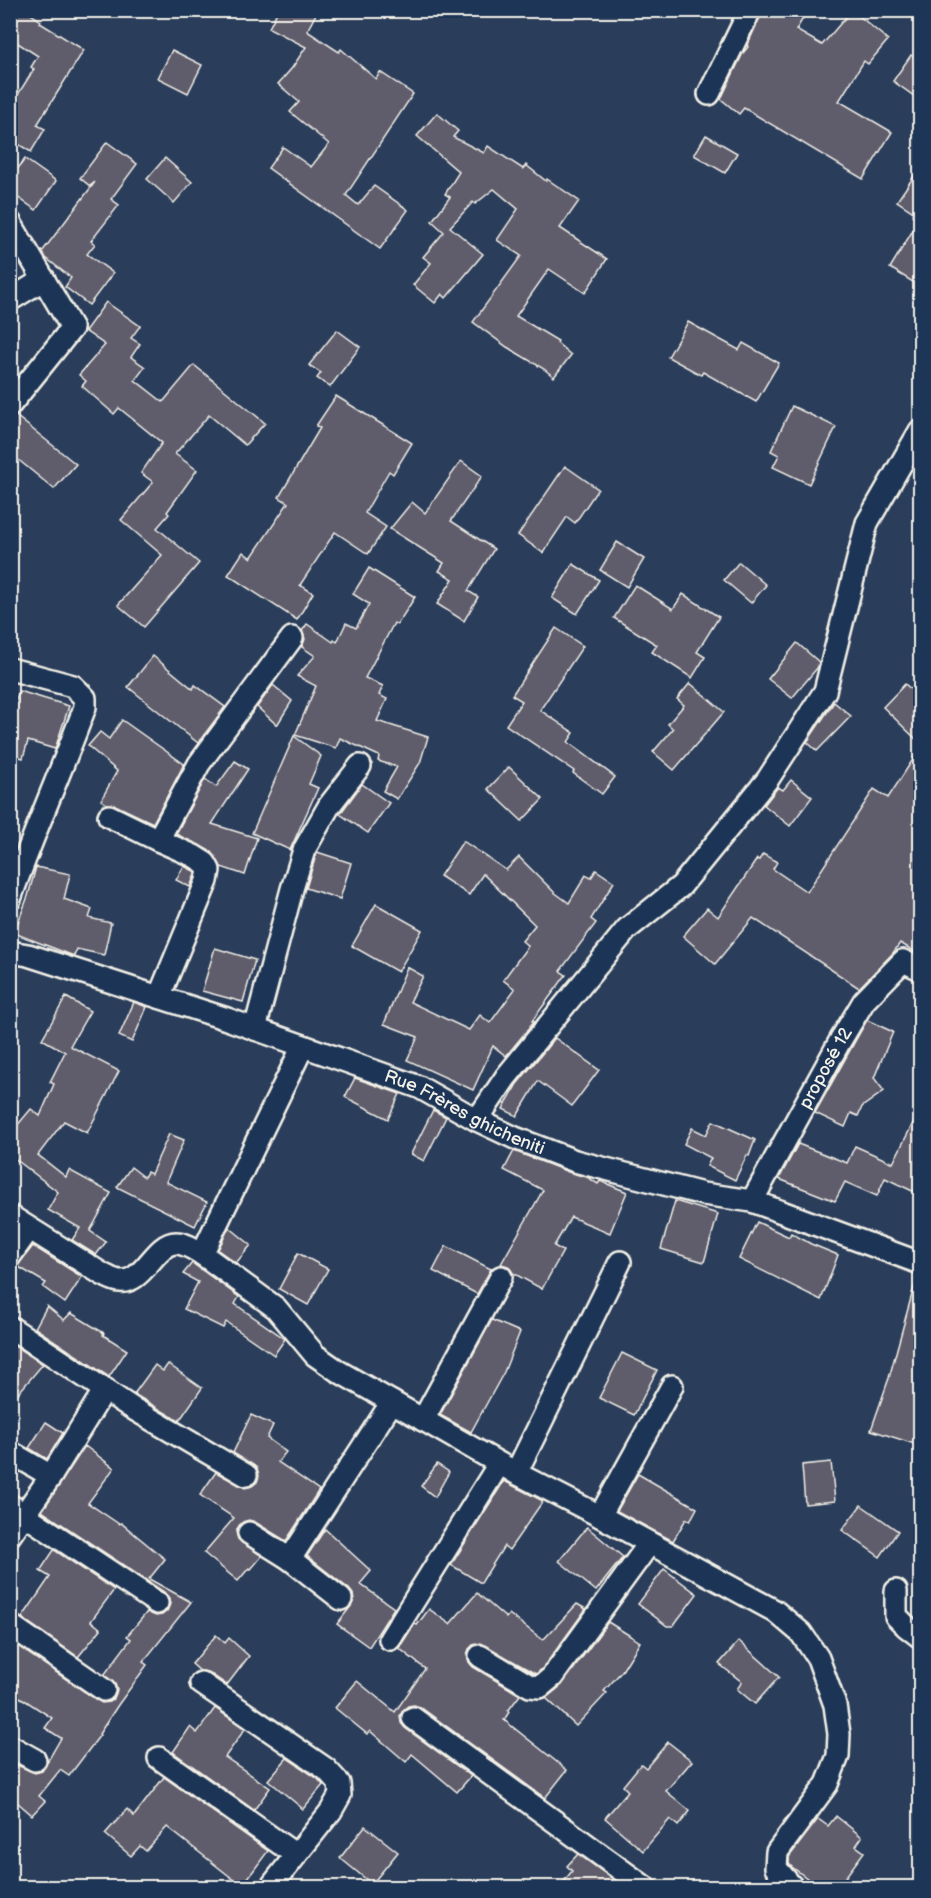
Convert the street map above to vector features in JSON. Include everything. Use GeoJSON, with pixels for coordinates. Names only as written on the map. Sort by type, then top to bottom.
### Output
{"type":"FeatureCollection","features":[{"type":"Feature","properties":{"kind":"street"},"geometry":{"type":"LineString","coordinates":[[709,94],[750,10]]}},
{"type":"Feature","properties":{"kind":"street"},"geometry":{"type":"LineString","coordinates":[[10,222],[72,328],[10,405]]}},
{"type":"Feature","properties":{"kind":"street"},"geometry":{"type":"LineString","coordinates":[[10,300],[44,279]]}},
{"type":"Feature","properties":{"kind":"street"},"geometry":{"type":"LineString","coordinates":[[477,1120],[506,1077],[627,929],[681,886],[761,788],[825,691],[867,523],[921,431]]}},
{"type":"Feature","properties":{"kind":"street"},"geometry":{"type":"LineString","coordinates":[[158,840],[199,764],[292,638]]}},
{"type":"Feature","properties":{"kind":"street"},"geometry":{"type":"LineString","coordinates":[[10,669],[72,686],[86,698],[73,739],[29,844],[10,899]]}},
{"type":"Feature","properties":{"kind":"street"},"geometry":{"type":"LineString","coordinates":[[255,1029],[304,850],[328,806],[360,766]]}},
{"type":"Feature","properties":{"kind":"street"},"geometry":{"type":"LineString","coordinates":[[109,816],[194,856],[205,863],[209,870],[207,880],[159,997]]}},
{"type":"Feature","properties":{"kind":"street","name":"Rue Frères ghicheniti"},"geometry":{"type":"LineString","coordinates":[[10,952],[28,955],[159,997],[419,1087],[477,1120],[574,1161],[703,1194],[752,1201],[921,1263]]}},
{"type":"Feature","properties":{"kind":"street","name":"proposé 12"},"geometry":{"type":"LineString","coordinates":[[752,1201],[864,1001],[903,961],[921,969]]}},
{"type":"Feature","properties":{"kind":"street"},"geometry":{"type":"LineString","coordinates":[[202,1254],[303,1046]]}},
{"type":"Feature","properties":{"kind":"street"},"geometry":{"type":"LineString","coordinates":[[10,1216],[117,1281],[128,1281],[137,1275],[162,1249],[173,1243],[183,1244],[202,1254],[276,1308],[315,1355],[338,1371],[508,1468],[775,1611],[801,1633],[818,1658],[836,1705],[839,1734],[838,1756],[827,1784],[777,1852],[776,1869],[793,1887]]}},
{"type":"Feature","properties":{"kind":"street"},"geometry":{"type":"LineString","coordinates":[[10,1256],[29,1229]]}},
{"type":"Feature","properties":{"kind":"street"},"geometry":{"type":"LineString","coordinates":[[390,1639],[508,1468],[620,1262]]}},
{"type":"Feature","properties":{"kind":"street"},"geometry":{"type":"LineString","coordinates":[[423,1420],[501,1277]]}},
{"type":"Feature","properties":{"kind":"street"},"geometry":{"type":"LineString","coordinates":[[10,1327],[132,1408],[246,1475]]}},
{"type":"Feature","properties":{"kind":"street"},"geometry":{"type":"LineString","coordinates":[[600,1516],[672,1386]]}},
{"type":"Feature","properties":{"kind":"street"},"geometry":{"type":"LineString","coordinates":[[10,1535],[18,1509],[51,1476],[105,1389]]}},
{"type":"Feature","properties":{"kind":"street"},"geometry":{"type":"LineString","coordinates":[[290,1559],[392,1402]]}},
{"type":"Feature","properties":{"kind":"street"},"geometry":{"type":"LineString","coordinates":[[10,1452],[51,1476]]}},
{"type":"Feature","properties":{"kind":"street"},"geometry":{"type":"LineString","coordinates":[[18,1509],[157,1603]]}},
{"type":"Feature","properties":{"kind":"street"},"geometry":{"type":"LineString","coordinates":[[249,1533],[290,1559],[341,1599]]}},
{"type":"Feature","properties":{"kind":"street"},"geometry":{"type":"LineString","coordinates":[[480,1656],[530,1686],[540,1687],[552,1677],[649,1544]]}},
{"type":"Feature","properties":{"kind":"street"},"geometry":{"type":"LineString","coordinates":[[896,1591],[896,1616],[921,1637]]}},
{"type":"Feature","properties":{"kind":"street"},"geometry":{"type":"LineString","coordinates":[[10,1625],[104,1690]]}},
{"type":"Feature","properties":{"kind":"street"},"geometry":{"type":"LineString","coordinates":[[201,1683],[326,1769],[339,1783],[340,1795],[331,1811],[270,1887]]}},
{"type":"Feature","properties":{"kind":"street"},"geometry":{"type":"LineString","coordinates":[[413,1718],[646,1887]]}},
{"type":"Feature","properties":{"kind":"street"},"geometry":{"type":"LineString","coordinates":[[10,1746],[35,1760]]}},
{"type":"Feature","properties":{"kind":"street"},"geometry":{"type":"LineString","coordinates":[[159,1758],[296,1855]]}},
{"type":"Feature","properties":{"kind":"building"},"geometry":{"type":"Polygon","coordinates":[[[10,10],[25,10],[41,21],[40,23],[84,50],[37,125],[45,129],[31,152],[10,139],[10,107],[34,69],[31,67],[38,56],[10,38],[10,10]]]}},
{"type":"Feature","properties":{"kind":"building"},"geometry":{"type":"Polygon","coordinates":[[[278,10],[318,10],[307,31],[339,52],[341,49],[376,79],[380,72],[413,94],[346,195],[358,205],[374,186],[408,210],[380,249],[268,168],[283,147],[311,167],[329,144],[290,112],[299,102],[278,84],[306,47],[269,28],[278,10]]]}},
{"type":"Feature","properties":{"kind":"building"},"geometry":{"type":"Polygon","coordinates":[[[763,10],[808,10],[796,30],[822,45],[852,10],[888,40],[868,64],[864,61],[839,101],[892,132],[863,179],[744,108],[739,114],[721,99],[748,47],[763,10]]]}},
{"type":"Feature","properties":{"kind":"building"},"geometry":{"type":"Polygon","coordinates":[[[172,50],[202,65],[188,93],[158,78],[172,50]]]}},
{"type":"Feature","properties":{"kind":"building"},"geometry":{"type":"Polygon","coordinates":[[[911,55],[921,62],[921,101],[893,81],[911,55]]]}},
{"type":"Feature","properties":{"kind":"building"},"geometry":{"type":"Polygon","coordinates":[[[437,113],[458,131],[453,137],[484,153],[488,146],[523,169],[526,165],[546,181],[547,179],[579,201],[560,228],[607,259],[585,293],[549,269],[516,316],[558,341],[557,343],[571,355],[554,377],[473,322],[521,256],[497,240],[518,209],[494,189],[475,204],[473,202],[450,227],[483,254],[446,298],[442,294],[435,303],[413,285],[431,263],[423,257],[444,232],[432,221],[450,197],[445,194],[459,172],[417,136],[437,113]]]}},
{"type":"Feature","properties":{"kind":"building"},"geometry":{"type":"Polygon","coordinates":[[[706,135],[737,153],[725,173],[694,155],[706,135]]]}},
{"type":"Feature","properties":{"kind":"building"},"geometry":{"type":"Polygon","coordinates":[[[107,142],[137,164],[111,199],[119,205],[91,241],[95,244],[87,254],[113,273],[89,305],[65,287],[71,278],[42,252],[95,182],[90,186],[80,178],[107,142]]]}},
{"type":"Feature","properties":{"kind":"building"},"geometry":{"type":"Polygon","coordinates":[[[165,158],[192,182],[174,203],[147,179],[165,158]]]}},
{"type":"Feature","properties":{"kind":"building"},"geometry":{"type":"Polygon","coordinates":[[[25,159],[56,181],[36,210],[10,192],[10,179],[25,159]]]}},
{"type":"Feature","properties":{"kind":"building"},"geometry":{"type":"Polygon","coordinates":[[[921,166],[921,217],[897,201],[921,166]]]}},
{"type":"Feature","properties":{"kind":"building"},"geometry":{"type":"Polygon","coordinates":[[[921,217],[921,287],[890,268],[921,217]]]}},
{"type":"Feature","properties":{"kind":"building"},"geometry":{"type":"Polygon","coordinates":[[[106,302],[140,326],[131,338],[140,344],[131,357],[145,367],[135,380],[163,402],[194,365],[265,423],[245,445],[209,415],[175,454],[197,470],[167,512],[169,514],[157,528],[199,563],[144,627],[118,605],[162,555],[121,520],[153,482],[141,473],[162,443],[119,408],[114,414],[82,386],[86,381],[79,375],[105,345],[85,331],[106,302]]]}},
{"type":"Feature","properties":{"kind":"building"},"geometry":{"type":"Polygon","coordinates":[[[688,322],[739,350],[743,343],[779,363],[756,402],[703,372],[701,375],[668,357],[688,322]]]}},
{"type":"Feature","properties":{"kind":"building"},"geometry":{"type":"Polygon","coordinates":[[[337,330],[360,347],[330,387],[317,378],[321,373],[309,365],[337,330]]]}},
{"type":"Feature","properties":{"kind":"building"},"geometry":{"type":"Polygon","coordinates":[[[336,396],[412,443],[393,474],[389,471],[365,513],[386,527],[368,554],[335,532],[300,585],[313,593],[297,620],[228,575],[243,552],[251,558],[288,503],[279,497],[320,428],[316,426],[336,396]]]}},
{"type":"Feature","properties":{"kind":"building"},"geometry":{"type":"Polygon","coordinates":[[[792,406],[836,427],[809,484],[773,467],[779,455],[771,451],[792,406]]]}},
{"type":"Feature","properties":{"kind":"building"},"geometry":{"type":"Polygon","coordinates":[[[16,416],[76,464],[54,489],[10,453],[10,417],[16,416]]]}},
{"type":"Feature","properties":{"kind":"building"},"geometry":{"type":"Polygon","coordinates":[[[461,461],[482,476],[451,521],[494,549],[468,591],[478,597],[464,621],[437,604],[453,579],[439,571],[444,563],[390,529],[412,502],[425,513],[461,461]]]}},
{"type":"Feature","properties":{"kind":"building"},"geometry":{"type":"Polygon","coordinates":[[[565,466],[598,489],[575,523],[567,517],[543,553],[518,535],[565,466]]]}},
{"type":"Feature","properties":{"kind":"building"},"geometry":{"type":"Polygon","coordinates":[[[617,542],[644,559],[627,587],[600,570],[617,542]]]}},
{"type":"Feature","properties":{"kind":"building"},"geometry":{"type":"Polygon","coordinates":[[[739,562],[766,585],[751,603],[724,580],[739,562]]]}},
{"type":"Feature","properties":{"kind":"building"},"geometry":{"type":"Polygon","coordinates":[[[573,564],[599,580],[577,614],[552,598],[573,564]]]}},
{"type":"Feature","properties":{"kind":"building"},"geometry":{"type":"Polygon","coordinates":[[[369,568],[415,597],[397,625],[394,623],[365,678],[383,686],[379,695],[387,699],[377,721],[428,737],[420,763],[397,799],[383,791],[397,767],[378,761],[379,756],[340,738],[336,748],[295,735],[316,686],[297,676],[315,656],[302,647],[305,639],[302,631],[307,624],[333,642],[334,640],[337,642],[346,623],[356,628],[369,604],[353,594],[369,568]]]}},
{"type":"Feature","properties":{"kind":"building"},"geometry":{"type":"Polygon","coordinates":[[[635,585],[673,609],[683,594],[719,617],[697,652],[705,657],[692,678],[652,652],[657,645],[614,618],[635,585]]]}},
{"type":"Feature","properties":{"kind":"building"},"geometry":{"type":"Polygon","coordinates":[[[556,628],[583,646],[540,710],[574,733],[568,742],[615,777],[602,794],[573,773],[574,771],[506,725],[522,701],[512,695],[556,628]]]}},
{"type":"Feature","properties":{"kind":"building"},"geometry":{"type":"Polygon","coordinates":[[[797,643],[819,662],[818,667],[792,698],[768,679],[797,643]]]}},
{"type":"Feature","properties":{"kind":"building"},"geometry":{"type":"Polygon","coordinates":[[[153,656],[193,689],[195,685],[225,707],[198,743],[128,687],[153,656]]]}},
{"type":"Feature","properties":{"kind":"building"},"geometry":{"type":"Polygon","coordinates":[[[690,683],[724,712],[674,770],[653,752],[673,729],[668,724],[684,705],[677,699],[690,683]]]}},
{"type":"Feature","properties":{"kind":"building"},"geometry":{"type":"Polygon","coordinates":[[[905,684],[921,698],[921,744],[883,707],[905,684]]]}},
{"type":"Feature","properties":{"kind":"building"},"geometry":{"type":"Polygon","coordinates":[[[273,685],[292,701],[277,725],[257,707],[273,685]]]}},
{"type":"Feature","properties":{"kind":"building"},"geometry":{"type":"Polygon","coordinates":[[[19,691],[69,706],[55,749],[28,741],[23,758],[10,754],[10,701],[15,703],[19,691]]]}},
{"type":"Feature","properties":{"kind":"building"},"geometry":{"type":"Polygon","coordinates":[[[834,702],[851,716],[817,751],[807,742],[834,702]]]}},
{"type":"Feature","properties":{"kind":"building"},"geometry":{"type":"Polygon","coordinates":[[[122,720],[184,764],[153,823],[101,800],[117,771],[88,746],[100,732],[109,739],[122,720]]]}},
{"type":"Feature","properties":{"kind":"building"},"geometry":{"type":"Polygon","coordinates":[[[294,736],[321,756],[309,784],[318,788],[290,850],[252,833],[294,736]]]}},
{"type":"Feature","properties":{"kind":"building"},"geometry":{"type":"Polygon","coordinates":[[[921,747],[921,955],[900,943],[859,988],[753,918],[715,964],[683,936],[707,908],[718,917],[757,859],[759,860],[763,854],[777,862],[773,869],[807,892],[874,789],[888,798],[921,747]]]}},
{"type":"Feature","properties":{"kind":"building"},"geometry":{"type":"Polygon","coordinates":[[[235,761],[248,769],[212,824],[257,838],[245,875],[221,867],[212,852],[176,834],[205,779],[216,787],[235,761]]]}},
{"type":"Feature","properties":{"kind":"building"},"geometry":{"type":"Polygon","coordinates":[[[509,767],[543,799],[522,821],[488,789],[509,767]]]}},
{"type":"Feature","properties":{"kind":"building"},"geometry":{"type":"Polygon","coordinates":[[[791,780],[812,797],[790,826],[764,805],[778,787],[783,790],[791,780]]]}},
{"type":"Feature","properties":{"kind":"building"},"geometry":{"type":"Polygon","coordinates":[[[362,784],[389,803],[368,833],[340,814],[362,784]]]}},
{"type":"Feature","properties":{"kind":"building"},"geometry":{"type":"Polygon","coordinates":[[[463,841],[506,870],[519,857],[554,892],[569,903],[586,875],[591,878],[596,870],[614,882],[591,919],[596,923],[560,971],[566,975],[532,1021],[534,1022],[506,1056],[493,1046],[473,1090],[407,1060],[418,1037],[384,1024],[407,967],[423,976],[410,1002],[469,1030],[480,1015],[490,1023],[515,989],[503,980],[528,946],[522,941],[535,925],[483,874],[469,895],[440,876],[463,841]]]}},
{"type":"Feature","properties":{"kind":"building"},"geometry":{"type":"Polygon","coordinates":[[[317,852],[351,863],[340,899],[306,888],[317,852]]]}},
{"type":"Feature","properties":{"kind":"building"},"geometry":{"type":"Polygon","coordinates":[[[184,866],[196,872],[190,887],[176,880],[184,866]]]}},
{"type":"Feature","properties":{"kind":"building"},"geometry":{"type":"Polygon","coordinates":[[[36,867],[70,874],[64,899],[92,909],[89,918],[111,923],[104,955],[77,949],[74,956],[14,933],[36,867]]]}},
{"type":"Feature","properties":{"kind":"building"},"geometry":{"type":"Polygon","coordinates":[[[376,904],[422,930],[398,972],[352,946],[376,904]]]}},
{"type":"Feature","properties":{"kind":"building"},"geometry":{"type":"Polygon","coordinates":[[[215,948],[255,960],[243,1002],[202,991],[215,948]]]}},
{"type":"Feature","properties":{"kind":"building"},"geometry":{"type":"Polygon","coordinates":[[[66,997],[90,1011],[70,1046],[119,1071],[87,1133],[64,1121],[38,1155],[66,1177],[69,1170],[111,1193],[90,1231],[106,1242],[96,1255],[72,1240],[80,1228],[48,1210],[58,1192],[10,1155],[10,1134],[31,1109],[40,1116],[54,1084],[50,1082],[65,1052],[42,1039],[66,997]]]}},
{"type":"Feature","properties":{"kind":"building"},"geometry":{"type":"Polygon","coordinates":[[[134,1002],[147,1007],[132,1042],[119,1036],[134,1002]]]}},
{"type":"Feature","properties":{"kind":"building"},"geometry":{"type":"Polygon","coordinates":[[[867,1020],[893,1032],[874,1078],[884,1091],[862,1107],[858,1116],[851,1113],[845,1127],[815,1113],[867,1020]]]}},
{"type":"Feature","properties":{"kind":"building"},"geometry":{"type":"Polygon","coordinates":[[[555,1038],[599,1070],[572,1106],[538,1081],[517,1116],[503,1109],[517,1084],[555,1038]]]}},
{"type":"Feature","properties":{"kind":"building"},"geometry":{"type":"Polygon","coordinates":[[[355,1078],[400,1094],[388,1119],[345,1097],[355,1078]]]}},
{"type":"Feature","properties":{"kind":"building"},"geometry":{"type":"Polygon","coordinates":[[[921,1107],[921,1195],[885,1178],[877,1196],[845,1182],[835,1201],[779,1179],[798,1144],[847,1163],[855,1146],[893,1163],[921,1107]]]}},
{"type":"Feature","properties":{"kind":"building"},"geometry":{"type":"Polygon","coordinates":[[[433,1110],[446,1117],[424,1161],[411,1154],[433,1110]]]}},
{"type":"Feature","properties":{"kind":"building"},"geometry":{"type":"Polygon","coordinates":[[[713,1121],[755,1140],[735,1180],[707,1166],[711,1158],[684,1144],[692,1128],[706,1135],[713,1121]]]}},
{"type":"Feature","properties":{"kind":"building"},"geometry":{"type":"Polygon","coordinates":[[[169,1134],[184,1140],[166,1182],[207,1202],[195,1226],[117,1187],[131,1167],[144,1177],[147,1172],[151,1174],[169,1134]]]}},
{"type":"Feature","properties":{"kind":"building"},"geometry":{"type":"Polygon","coordinates":[[[514,1151],[587,1177],[598,1184],[600,1181],[627,1192],[610,1233],[571,1217],[554,1246],[563,1251],[542,1289],[513,1273],[508,1266],[501,1264],[543,1190],[504,1170],[514,1151]]]}},
{"type":"Feature","properties":{"kind":"building"},"geometry":{"type":"Polygon","coordinates":[[[675,1201],[718,1214],[704,1262],[661,1249],[675,1201]]]}},
{"type":"Feature","properties":{"kind":"building"},"geometry":{"type":"Polygon","coordinates":[[[757,1222],[789,1237],[791,1233],[838,1255],[821,1300],[739,1259],[757,1222]]]}},
{"type":"Feature","properties":{"kind":"building"},"geometry":{"type":"Polygon","coordinates":[[[229,1227],[251,1245],[236,1263],[218,1250],[229,1227]]]}},
{"type":"Feature","properties":{"kind":"building"},"geometry":{"type":"Polygon","coordinates":[[[33,1246],[82,1277],[65,1303],[43,1287],[46,1283],[17,1266],[33,1246]]]}},
{"type":"Feature","properties":{"kind":"building"},"geometry":{"type":"Polygon","coordinates":[[[446,1246],[491,1269],[477,1294],[433,1271],[446,1246]]]}},
{"type":"Feature","properties":{"kind":"building"},"geometry":{"type":"Polygon","coordinates":[[[298,1253],[328,1269],[308,1305],[279,1289],[298,1253]]]}},
{"type":"Feature","properties":{"kind":"building"},"geometry":{"type":"Polygon","coordinates":[[[192,1263],[239,1297],[235,1304],[285,1339],[274,1355],[226,1322],[223,1328],[184,1309],[198,1282],[183,1274],[192,1263]]]}},
{"type":"Feature","properties":{"kind":"building"},"geometry":{"type":"Polygon","coordinates":[[[917,1276],[921,1276],[921,1446],[871,1430],[889,1378],[917,1276]]]}},
{"type":"Feature","properties":{"kind":"building"},"geometry":{"type":"Polygon","coordinates":[[[47,1306],[64,1320],[71,1313],[127,1350],[109,1377],[35,1328],[47,1306]]]}},
{"type":"Feature","properties":{"kind":"building"},"geometry":{"type":"Polygon","coordinates":[[[492,1320],[520,1332],[504,1372],[471,1432],[440,1415],[492,1320]]]}},
{"type":"Feature","properties":{"kind":"building"},"geometry":{"type":"Polygon","coordinates":[[[10,1343],[43,1364],[10,1403],[10,1343]]]}},
{"type":"Feature","properties":{"kind":"building"},"geometry":{"type":"Polygon","coordinates":[[[622,1353],[657,1370],[634,1415],[599,1398],[622,1353]]]}},
{"type":"Feature","properties":{"kind":"building"},"geometry":{"type":"Polygon","coordinates":[[[168,1364],[202,1388],[179,1421],[134,1394],[155,1365],[163,1371],[168,1364]]]}},
{"type":"Feature","properties":{"kind":"building"},"geometry":{"type":"Polygon","coordinates":[[[251,1415],[273,1425],[267,1438],[286,1452],[278,1462],[319,1490],[286,1541],[249,1520],[239,1526],[236,1532],[238,1539],[262,1556],[238,1581],[204,1553],[234,1518],[200,1495],[216,1472],[245,1488],[257,1482],[259,1476],[257,1468],[233,1453],[251,1415]]]}},
{"type":"Feature","properties":{"kind":"building"},"geometry":{"type":"Polygon","coordinates":[[[46,1422],[63,1433],[47,1459],[29,1448],[46,1422]]]}},
{"type":"Feature","properties":{"kind":"building"},"geometry":{"type":"Polygon","coordinates":[[[85,1446],[114,1468],[88,1503],[119,1524],[121,1523],[165,1559],[149,1579],[191,1602],[143,1662],[147,1665],[100,1735],[69,1776],[60,1770],[39,1796],[45,1801],[32,1815],[10,1796],[10,1773],[17,1765],[35,1773],[42,1771],[61,1738],[45,1728],[52,1718],[20,1697],[10,1711],[10,1641],[97,1700],[102,1703],[109,1702],[114,1698],[117,1690],[115,1684],[104,1675],[131,1639],[127,1636],[147,1612],[156,1616],[162,1615],[170,1604],[164,1592],[42,1511],[85,1446]]]}},
{"type":"Feature","properties":{"kind":"building"},"geometry":{"type":"Polygon","coordinates":[[[831,1462],[835,1501],[805,1504],[802,1465],[831,1462]]]}},
{"type":"Feature","properties":{"kind":"building"},"geometry":{"type":"Polygon","coordinates":[[[437,1464],[449,1472],[435,1497],[421,1486],[437,1464]]]}},
{"type":"Feature","properties":{"kind":"building"},"geometry":{"type":"Polygon","coordinates":[[[638,1474],[697,1508],[690,1521],[686,1519],[673,1541],[617,1511],[638,1474]]]}},
{"type":"Feature","properties":{"kind":"building"},"geometry":{"type":"Polygon","coordinates":[[[504,1481],[543,1501],[509,1550],[504,1546],[481,1583],[451,1565],[504,1481]]]}},
{"type":"Feature","properties":{"kind":"building"},"geometry":{"type":"Polygon","coordinates":[[[861,1505],[898,1531],[880,1557],[842,1530],[861,1505]]]}},
{"type":"Feature","properties":{"kind":"building"},"geometry":{"type":"Polygon","coordinates":[[[587,1527],[623,1557],[596,1591],[559,1561],[587,1527]]]}},
{"type":"Feature","properties":{"kind":"building"},"geometry":{"type":"Polygon","coordinates":[[[325,1529],[371,1571],[360,1584],[394,1608],[369,1647],[337,1624],[351,1606],[354,1600],[353,1594],[307,1556],[325,1529]]]}},
{"type":"Feature","properties":{"kind":"building"},"geometry":{"type":"Polygon","coordinates":[[[54,1550],[114,1590],[91,1621],[101,1629],[78,1657],[22,1618],[50,1577],[40,1571],[54,1550]]]}},
{"type":"Feature","properties":{"kind":"building"},"geometry":{"type":"Polygon","coordinates":[[[664,1569],[697,1594],[673,1626],[667,1626],[638,1604],[664,1569]]]}},
{"type":"Feature","properties":{"kind":"building"},"geometry":{"type":"Polygon","coordinates":[[[477,1593],[506,1618],[509,1614],[543,1640],[577,1604],[586,1609],[543,1668],[536,1674],[481,1643],[473,1645],[467,1655],[473,1667],[520,1695],[504,1720],[567,1770],[545,1798],[420,1707],[408,1706],[403,1710],[400,1716],[401,1723],[471,1776],[457,1792],[412,1754],[406,1762],[370,1731],[367,1734],[335,1708],[357,1681],[395,1712],[425,1669],[399,1648],[415,1623],[417,1625],[429,1609],[450,1624],[477,1593]]]}},
{"type":"Feature","properties":{"kind":"building"},"geometry":{"type":"Polygon","coordinates":[[[608,1622],[640,1642],[622,1671],[604,1691],[607,1693],[576,1726],[546,1698],[562,1685],[608,1622]]]}},
{"type":"Feature","properties":{"kind":"building"},"geometry":{"type":"Polygon","coordinates":[[[216,1635],[225,1643],[229,1638],[249,1656],[227,1685],[208,1672],[200,1671],[192,1664],[216,1635]]]}},
{"type":"Feature","properties":{"kind":"building"},"geometry":{"type":"Polygon","coordinates":[[[739,1641],[779,1677],[755,1704],[737,1689],[742,1682],[719,1664],[739,1641]]]}},
{"type":"Feature","properties":{"kind":"building"},"geometry":{"type":"Polygon","coordinates":[[[215,1708],[245,1729],[225,1757],[270,1788],[254,1810],[173,1752],[190,1727],[197,1733],[215,1708]]]}},
{"type":"Feature","properties":{"kind":"building"},"geometry":{"type":"Polygon","coordinates":[[[668,1742],[692,1761],[666,1791],[690,1811],[678,1826],[670,1819],[643,1851],[605,1818],[628,1791],[623,1786],[641,1764],[646,1768],[668,1742]]]}},
{"type":"Feature","properties":{"kind":"building"},"geometry":{"type":"Polygon","coordinates":[[[287,1758],[318,1779],[323,1785],[303,1809],[268,1780],[287,1758]]]}},
{"type":"Feature","properties":{"kind":"building"},"geometry":{"type":"Polygon","coordinates":[[[164,1777],[268,1851],[242,1886],[167,1827],[146,1851],[140,1846],[131,1856],[105,1834],[127,1809],[134,1816],[164,1777]]]}},
{"type":"Feature","properties":{"kind":"building"},"geometry":{"type":"Polygon","coordinates":[[[836,1816],[862,1837],[856,1846],[864,1852],[838,1887],[819,1887],[789,1864],[789,1857],[818,1819],[828,1826],[836,1816]]]}},
{"type":"Feature","properties":{"kind":"building"},"geometry":{"type":"Polygon","coordinates":[[[365,1826],[398,1852],[372,1884],[340,1858],[365,1826]]]}},
{"type":"Feature","properties":{"kind":"building"},"geometry":{"type":"Polygon","coordinates":[[[578,1854],[624,1887],[572,1887],[564,1881],[572,1871],[567,1866],[578,1854]]]}}]}
